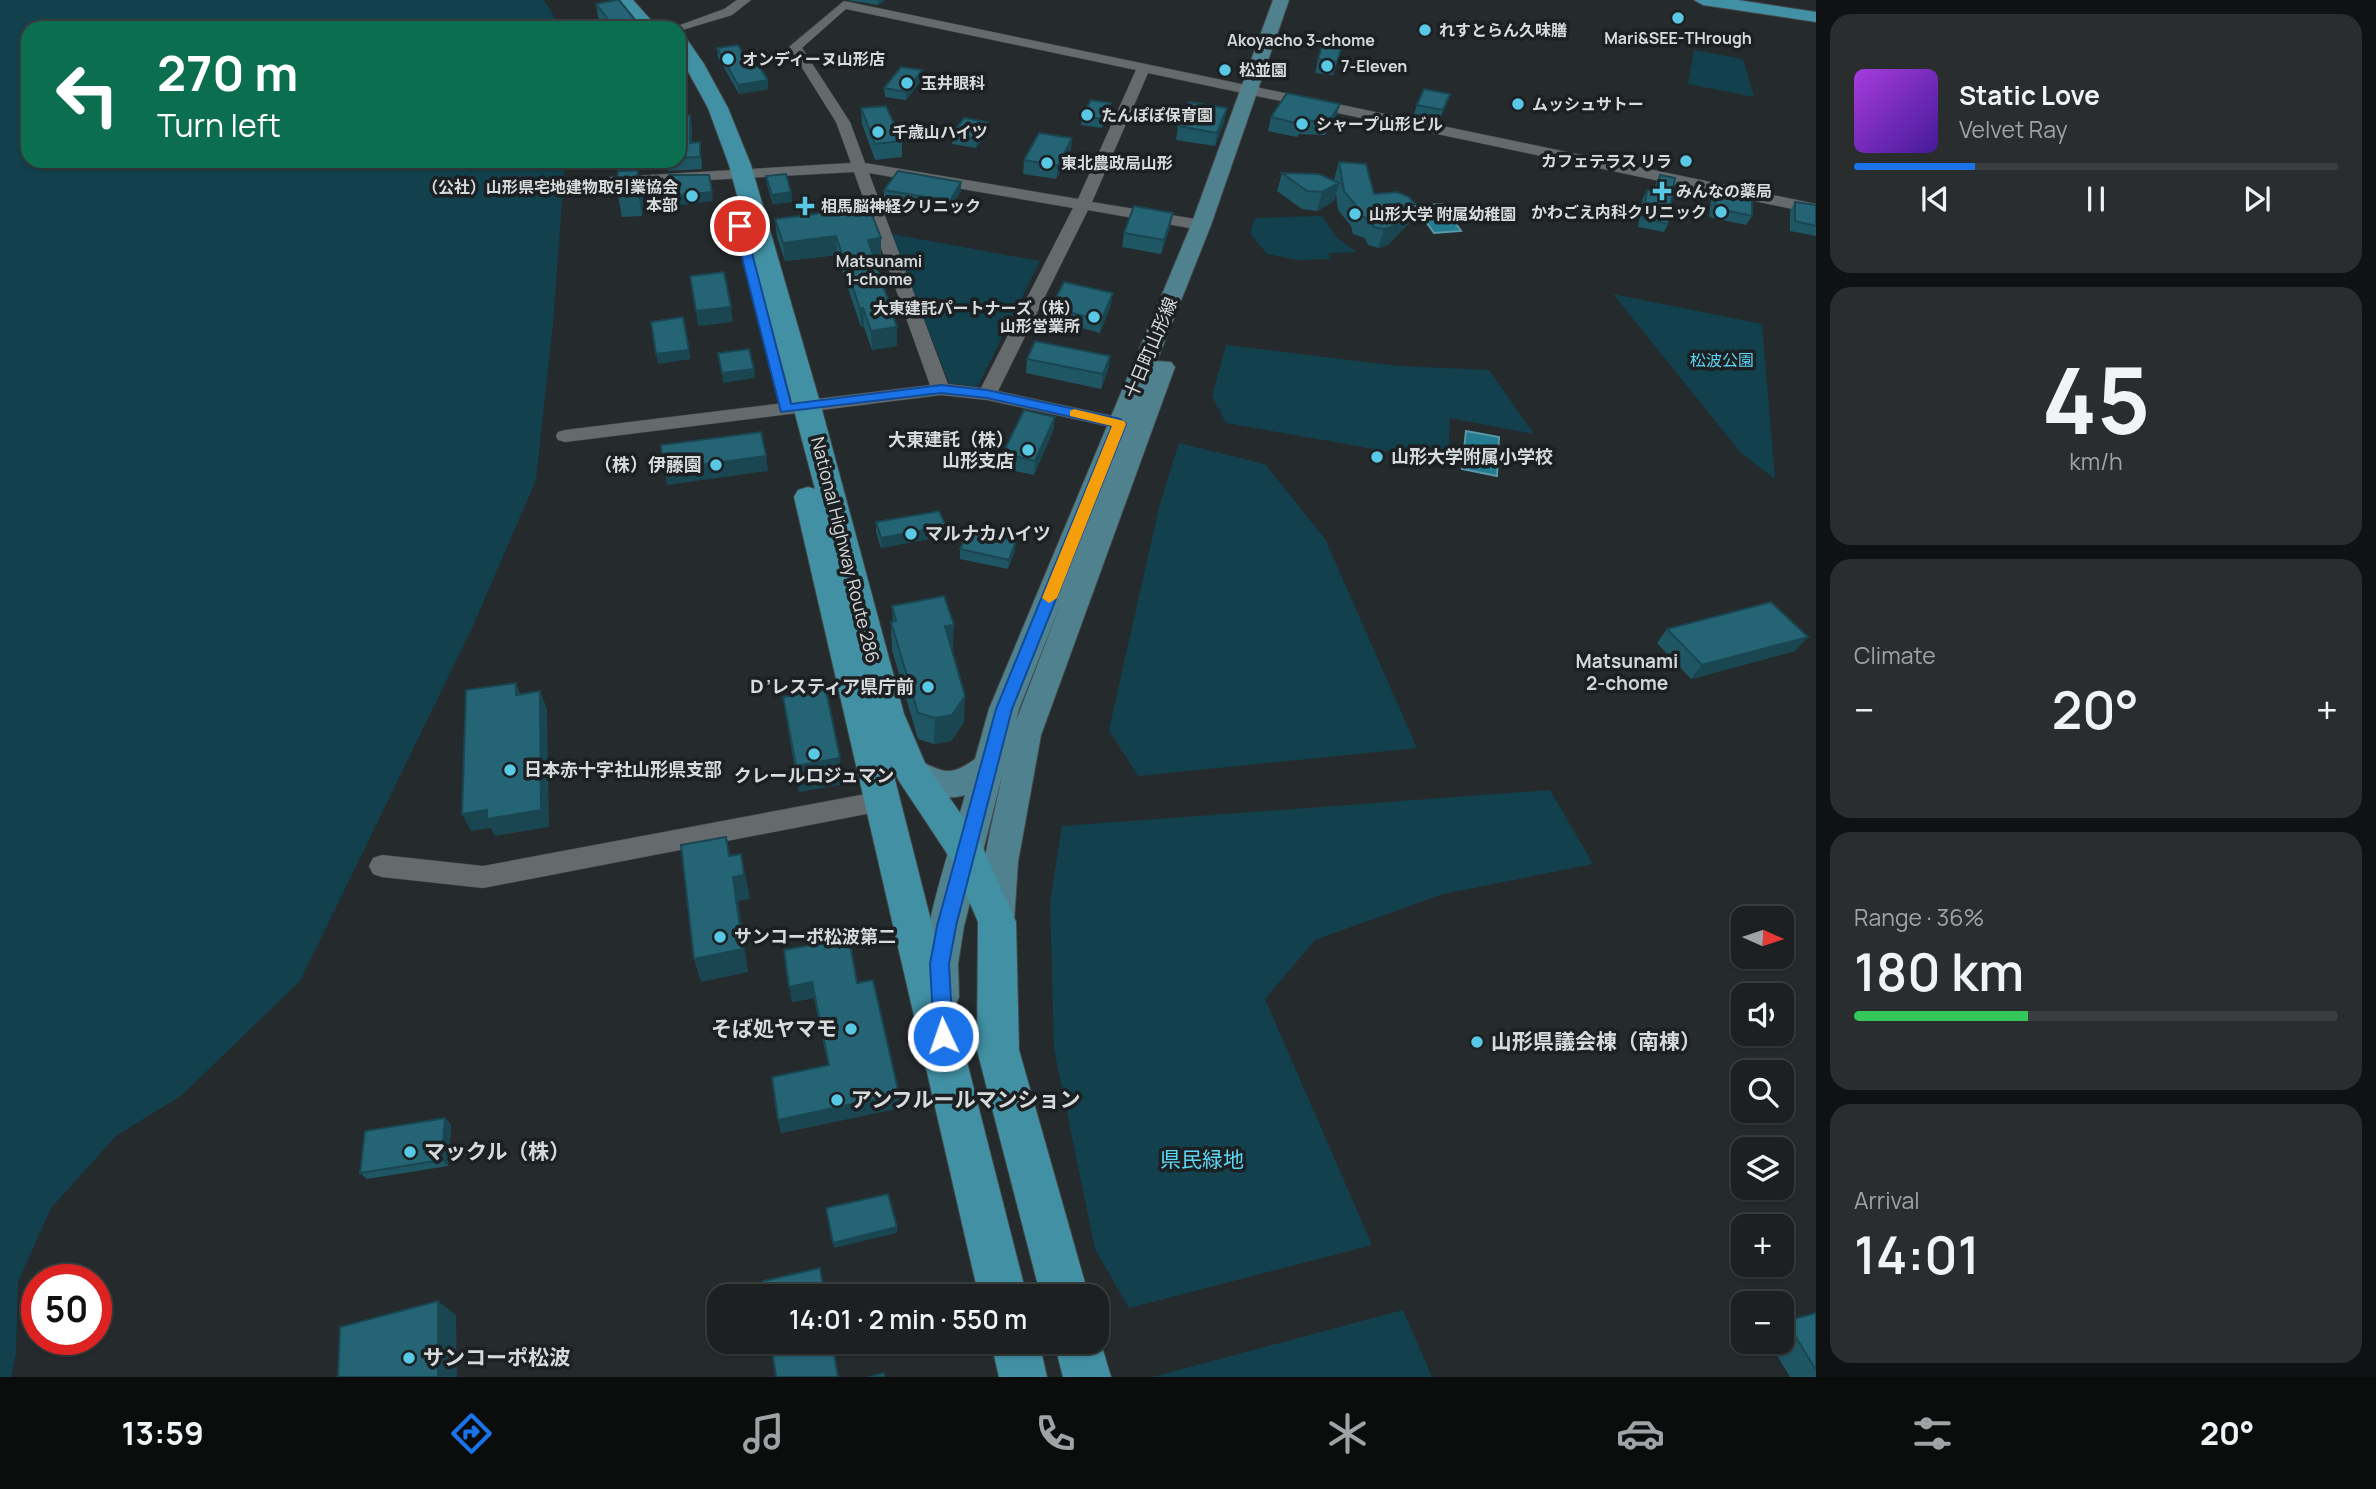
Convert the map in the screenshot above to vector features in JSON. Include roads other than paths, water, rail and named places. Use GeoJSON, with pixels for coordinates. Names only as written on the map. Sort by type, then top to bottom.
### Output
{"type":"FeatureCollection","features":[{"type":"Feature","properties":{"kind":"highway"},"geometry":{"type":"LineString","coordinates":[[623,0],[642,21]]}},
{"type":"Feature","properties":{"kind":"highway"},"geometry":{"type":"LineString","coordinates":[[642,0],[662,21]]}},
{"type":"Feature","properties":{"kind":"highway"},"geometry":{"type":"LineString","coordinates":[[1687,0],[1763,5],[1816,17]]}},
{"type":"Feature","properties":{"kind":"highway"},"geometry":{"type":"LineString","coordinates":[[1703,0],[1816,11]]}},
{"type":"Feature","properties":{"kind":"highway"},"geometry":{"type":"LineString","coordinates":[[1742,0],[1816,11]]}},
{"type":"Feature","properties":{"kind":"highway","name":"National Highway Route 286"},"geometry":{"type":"LineString","coordinates":[[686,52],[718,108],[797,407],[887,714],[911,771],[967,852],[997,922],[998,1049],[1061,1284]]}},
{"type":"Feature","properties":{"kind":"highway","name":"National Highway Route 286"},"geometry":{"type":"LineString","coordinates":[[686,75],[705,109],[734,174]]}},
{"type":"Feature","properties":{"kind":"highway","name":"National Highway Route 286"},"geometry":{"type":"LineString","coordinates":[[797,407],[882,802],[1000,1284]]}},
{"type":"Feature","properties":{"kind":"highway"},"geometry":{"type":"LineString","coordinates":[[1018,1354],[1023,1377]]}},
{"type":"Feature","properties":{"kind":"highway"},"geometry":{"type":"LineString","coordinates":[[1081,1354],[1087,1377]]}},
{"type":"Feature","properties":{"kind":"main road","name":"十日町山形線"},"geometry":{"type":"LineString","coordinates":[[997,922],[1001,862],[1026,734],[1145,420],[1254,93],[1281,0]]}},
{"type":"Feature","properties":{"kind":"main road","name":"十日町山形線"},"geometry":{"type":"LineString","coordinates":[[945,1060],[940,964],[1004,709],[1291,0]]}},
{"type":"Feature","properties":{"kind":"main road"},"geometry":{"type":"LineString","coordinates":[[911,771],[934,785],[954,786],[969,781],[992,764]]}},
{"type":"Feature","properties":{"kind":"street"},"geometry":{"type":"LineString","coordinates":[[686,25],[728,12],[745,0]]}},
{"type":"Feature","properties":{"kind":"street"},"geometry":{"type":"LineString","coordinates":[[941,389],[843,122],[795,47],[844,5],[1816,209]]}},
{"type":"Feature","properties":{"kind":"street"},"geometry":{"type":"LineString","coordinates":[[987,394],[1083,204],[1143,69]]}},
{"type":"Feature","properties":{"kind":"street"},"geometry":{"type":"LineString","coordinates":[[581,183],[861,167],[1201,225]]}},
{"type":"Feature","properties":{"kind":"street"},"geometry":{"type":"LineString","coordinates":[[565,436],[941,389],[987,394],[1120,424]]}},
{"type":"Feature","properties":{"kind":"street"},"geometry":{"type":"LineString","coordinates":[[382,866],[483,877],[882,802]]}},
{"type":"Feature","properties":{"kind":"place","name":"Mari&SEE-THrough"},"geometry":{"type":"Point","coordinates":[1678,18]}},
{"type":"Feature","properties":{"kind":"place","name":"れすとらん久味膳"},"geometry":{"type":"Point","coordinates":[1425,30]}},
{"type":"Feature","properties":{"kind":"place","name":"オンディーヌ山形店"},"geometry":{"type":"Point","coordinates":[728,59]}},
{"type":"Feature","properties":{"kind":"place","name":"7-Eleven"},"geometry":{"type":"Point","coordinates":[1327,66]}},
{"type":"Feature","properties":{"kind":"place","name":"松並園"},"geometry":{"type":"Point","coordinates":[1225,70]}},
{"type":"Feature","properties":{"kind":"place","name":"玉井眼科"},"geometry":{"type":"Point","coordinates":[907,83]}},
{"type":"Feature","properties":{"kind":"place","name":"ムッシュサトー"},"geometry":{"type":"Point","coordinates":[1518,104]}},
{"type":"Feature","properties":{"kind":"place","name":"たんぽぽ保育園"},"geometry":{"type":"Point","coordinates":[1087,115]}},
{"type":"Feature","properties":{"kind":"place","name":"シャープ山形ビル"},"geometry":{"type":"Point","coordinates":[1302,124]}},
{"type":"Feature","properties":{"kind":"place","name":"千歳山ハイツ"},"geometry":{"type":"Point","coordinates":[878,132]}},
{"type":"Feature","properties":{"kind":"place","name":"カフェテラス リラ"},"geometry":{"type":"Point","coordinates":[1686,161]}},
{"type":"Feature","properties":{"kind":"place","name":"東北農政局山形"},"geometry":{"type":"Point","coordinates":[1047,163]}},
{"type":"Feature","properties":{"kind":"place","name":"みんなの薬局"},"geometry":{"type":"Point","coordinates":[1662,191]}},
{"type":"Feature","properties":{"kind":"place","name":"（公社）山形県宅地建物取引業協会 本部"},"geometry":{"type":"Point","coordinates":[692,196]}},
{"type":"Feature","properties":{"kind":"place","name":"相馬脳神経クリニック"},"geometry":{"type":"Point","coordinates":[805,206]}},
{"type":"Feature","properties":{"kind":"place","name":"かわごえ内科クリニック"},"geometry":{"type":"Point","coordinates":[1721,212]}},
{"type":"Feature","properties":{"kind":"place","name":"山形大学 附属幼稚園"},"geometry":{"type":"Point","coordinates":[1355,214]}},
{"type":"Feature","properties":{"kind":"place","name":"大東建託パートナーズ（株） 山形営業所"},"geometry":{"type":"Point","coordinates":[1094,317]}},
{"type":"Feature","properties":{"kind":"place","name":"大東建託（株） 山形支店"},"geometry":{"type":"Point","coordinates":[1028,450]}},
{"type":"Feature","properties":{"kind":"place","name":"山形大学附属小学校"},"geometry":{"type":"Point","coordinates":[1377,457]}},
{"type":"Feature","properties":{"kind":"place","name":"（株）伊藤園"},"geometry":{"type":"Point","coordinates":[716,465]}},
{"type":"Feature","properties":{"kind":"place","name":"マルナカハイツ"},"geometry":{"type":"Point","coordinates":[911,534]}},
{"type":"Feature","properties":{"kind":"place","name":"Ｄ’レスティア県庁前"},"geometry":{"type":"Point","coordinates":[928,687]}},
{"type":"Feature","properties":{"kind":"place","name":"クレールロジュマン"},"geometry":{"type":"Point","coordinates":[814,754]}},
{"type":"Feature","properties":{"kind":"place","name":"日本赤十字社山形県支部"},"geometry":{"type":"Point","coordinates":[510,770]}},
{"type":"Feature","properties":{"kind":"place","name":"サンコーポ松波第二"},"geometry":{"type":"Point","coordinates":[720,937]}},
{"type":"Feature","properties":{"kind":"place","name":"そば処ヤマモ"},"geometry":{"type":"Point","coordinates":[851,1029]}},
{"type":"Feature","properties":{"kind":"place","name":"山形県議会棟（南棟）"},"geometry":{"type":"Point","coordinates":[1477,1042]}},
{"type":"Feature","properties":{"kind":"place","name":"アンフルールマンション"},"geometry":{"type":"Point","coordinates":[837,1100]}},
{"type":"Feature","properties":{"kind":"place","name":"マックル（株）"},"geometry":{"type":"Point","coordinates":[410,1152]}},
{"type":"Feature","properties":{"kind":"place","name":"サンコーポ松波"},"geometry":{"type":"Point","coordinates":[409,1358]}},
{"type":"Feature","properties":{"kind":"district","name":"Akoyacho 3-chome"},"geometry":{"type":"Point","coordinates":[1301,40]}},
{"type":"Feature","properties":{"kind":"district","name":"Matsunami 1-chome"},"geometry":{"type":"Point","coordinates":[879,270]}},
{"type":"Feature","properties":{"kind":"district","name":"Matsunami 2-chome"},"geometry":{"type":"Point","coordinates":[1627,672]}},
{"type":"Feature","properties":{"kind":"park label","name":"松波公園"},"geometry":{"type":"Point","coordinates":[1722,360]}},
{"type":"Feature","properties":{"kind":"park label","name":"県民緑地"},"geometry":{"type":"Point","coordinates":[1202,1160]}}]}
